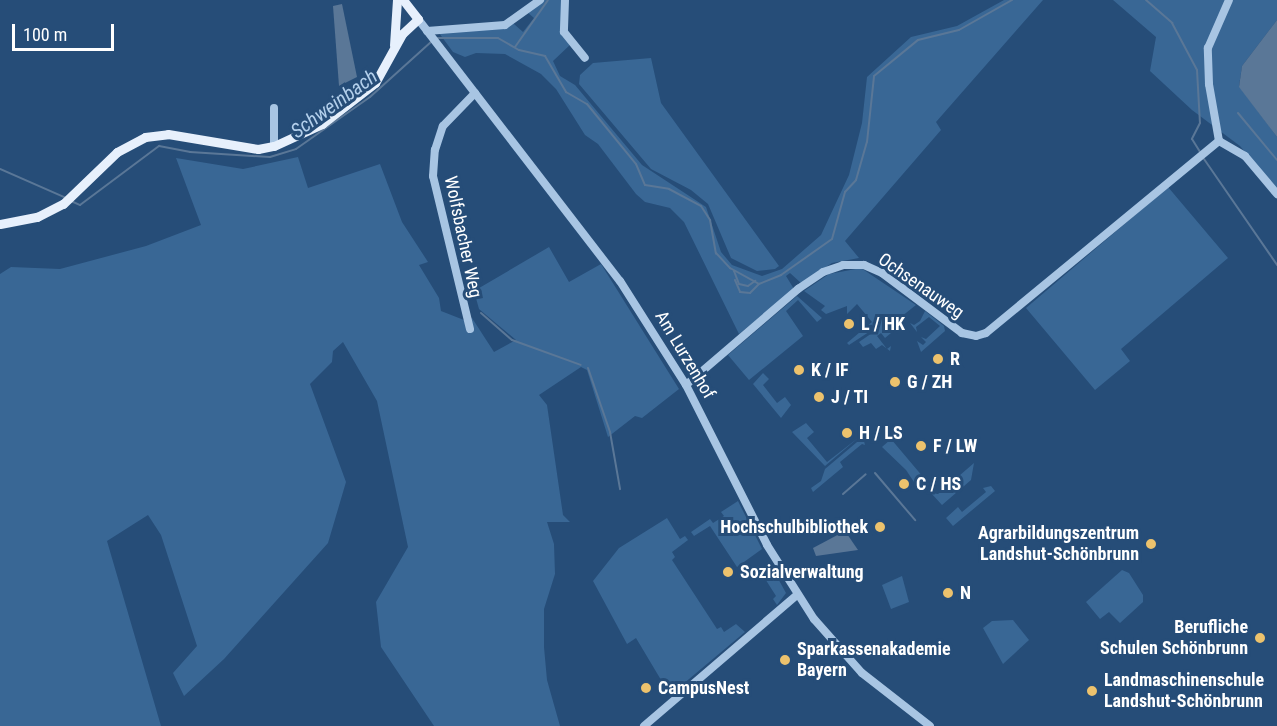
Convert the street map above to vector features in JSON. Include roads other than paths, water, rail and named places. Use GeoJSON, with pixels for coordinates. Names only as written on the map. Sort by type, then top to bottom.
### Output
{"type":"FeatureCollection","features":[{"type":"Feature","properties":{"kind":"main road"},"geometry":{"type":"LineString","coordinates":[[394,50],[397,0]]}},
{"type":"Feature","properties":{"kind":"main road","name":"Am Lurzenhof"},"geometry":{"type":"LineString","coordinates":[[403,0],[418,19]]}},
{"type":"Feature","properties":{"kind":"main road"},"geometry":{"type":"LineString","coordinates":[[0,224],[27,220],[54,210],[79,193],[117,152],[145,137],[175,135],[248,148],[274,146],[316,127],[354,101],[380,77],[402,34],[418,19]]}},
{"type":"Feature","properties":{"kind":"street"},"geometry":{"type":"LineString","coordinates":[[429,34],[506,25],[540,0]]}},
{"type":"Feature","properties":{"kind":"street"},"geometry":{"type":"LineString","coordinates":[[565,0],[564,32],[585,58]]}},
{"type":"Feature","properties":{"kind":"street"},"geometry":{"type":"LineString","coordinates":[[1229,0],[1208,48],[1209,84],[1219,141],[1245,156],[1277,194]]}},
{"type":"Feature","properties":{"kind":"street","name":"Am Lurzenhof"},"geometry":{"type":"LineString","coordinates":[[418,19],[614,273],[686,385],[759,529],[797,595],[849,660],[930,726]]}},
{"type":"Feature","properties":{"kind":"street","name":"Wolfsbacher Weg"},"geometry":{"type":"LineString","coordinates":[[470,329],[433,176],[435,150],[443,126],[475,93]]}},
{"type":"Feature","properties":{"kind":"street"},"geometry":{"type":"LineString","coordinates":[[274,108],[274,146]]}},
{"type":"Feature","properties":{"kind":"street","name":"Ochsenauweg"},"geometry":{"type":"LineString","coordinates":[[686,385],[798,289],[823,272],[843,264],[864,265],[882,273],[962,333],[976,336],[986,333],[1138,204],[1219,141]]}},
{"type":"Feature","properties":{"kind":"street"},"geometry":{"type":"LineString","coordinates":[[644,726],[797,595]]}},
{"type":"Feature","properties":{"kind":"waterway","name":"Schweinbach"},"geometry":{"type":"LineString","coordinates":[[515,47],[548,0]]}},
{"type":"Feature","properties":{"kind":"waterway","name":"Schweinbach"},"geometry":{"type":"LineString","coordinates":[[437,38],[498,38],[519,50],[545,56],[566,92],[587,104],[636,164],[645,185],[669,189],[701,206],[710,220],[716,253],[730,268],[759,284],[781,275],[832,239],[845,192],[856,180],[867,142],[874,76],[918,40],[959,30],[1012,0]]}},
{"type":"Feature","properties":{"kind":"waterway","name":"Schweinbach"},"geometry":{"type":"LineString","coordinates":[[1146,0],[1172,23],[1197,70],[1200,123],[1192,139],[1200,152]]}},
{"type":"Feature","properties":{"kind":"waterway","name":"Schweinbach"},"geometry":{"type":"LineString","coordinates":[[71,201],[80,205],[159,146],[190,152],[270,157],[296,149],[370,97],[432,41]]}},
{"type":"Feature","properties":{"kind":"waterway","name":"Schweinbach"},"geometry":{"type":"LineString","coordinates":[[1238,113],[1277,160]]}},
{"type":"Feature","properties":{"kind":"waterway","name":"Schweinbach"},"geometry":{"type":"LineString","coordinates":[[1204,159],[1277,265]]}},
{"type":"Feature","properties":{"kind":"waterway","name":"Schweinbach"},"geometry":{"type":"LineString","coordinates":[[0,169],[66,198]]}},
{"type":"Feature","properties":{"kind":"waterway"},"geometry":{"type":"LineString","coordinates":[[734,271],[739,284],[748,286],[755,281]]}},
{"type":"Feature","properties":{"kind":"waterway"},"geometry":{"type":"LineString","coordinates":[[735,280],[740,292],[750,293],[759,284]]}},
{"type":"Feature","properties":{"kind":"waterway"},"geometry":{"type":"LineString","coordinates":[[481,313],[512,340],[581,365]]}},
{"type":"Feature","properties":{"kind":"waterway"},"geometry":{"type":"LineString","coordinates":[[588,368],[610,432],[620,489]]}},
{"type":"Feature","properties":{"kind":"waterway"},"geometry":{"type":"LineString","coordinates":[[875,473],[915,520]]}},
{"type":"Feature","properties":{"kind":"waterway"},"geometry":{"type":"LineString","coordinates":[[843,494],[866,474]]}},
{"type":"Feature","properties":{"kind":"place","name":"L / HK"},"geometry":{"type":"Point","coordinates":[849,324]}},
{"type":"Feature","properties":{"kind":"place","name":"R"},"geometry":{"type":"Point","coordinates":[938,359]}},
{"type":"Feature","properties":{"kind":"place","name":"K / IF"},"geometry":{"type":"Point","coordinates":[799,370]}},
{"type":"Feature","properties":{"kind":"place","name":"G / ZH"},"geometry":{"type":"Point","coordinates":[895,382]}},
{"type":"Feature","properties":{"kind":"place","name":"J / TI"},"geometry":{"type":"Point","coordinates":[819,397]}},
{"type":"Feature","properties":{"kind":"place","name":"H / LS"},"geometry":{"type":"Point","coordinates":[847,433]}},
{"type":"Feature","properties":{"kind":"place","name":"F / LW"},"geometry":{"type":"Point","coordinates":[921,446]}},
{"type":"Feature","properties":{"kind":"place","name":"C / HS"},"geometry":{"type":"Point","coordinates":[904,484]}},
{"type":"Feature","properties":{"kind":"place","name":"Hochschulbibliothek"},"geometry":{"type":"Point","coordinates":[880,527]}},
{"type":"Feature","properties":{"kind":"place","name":"Agrarbildungszentrum Landshut-Schönbrunn"},"geometry":{"type":"Point","coordinates":[1151,544]}},
{"type":"Feature","properties":{"kind":"place","name":"Sozialverwaltung"},"geometry":{"type":"Point","coordinates":[728,572]}},
{"type":"Feature","properties":{"kind":"place","name":"N"},"geometry":{"type":"Point","coordinates":[948,593]}},
{"type":"Feature","properties":{"kind":"place","name":"Berufliche Schulen Schönbrunn"},"geometry":{"type":"Point","coordinates":[1260,638]}},
{"type":"Feature","properties":{"kind":"place","name":"Sparkassenakademie Bayern"},"geometry":{"type":"Point","coordinates":[785,660]}},
{"type":"Feature","properties":{"kind":"place","name":"CampusNest"},"geometry":{"type":"Point","coordinates":[646,688]}},
{"type":"Feature","properties":{"kind":"place","name":"Landmaschinenschule Landshut-Schönbrunn"},"geometry":{"type":"Point","coordinates":[1092,691]}}]}
